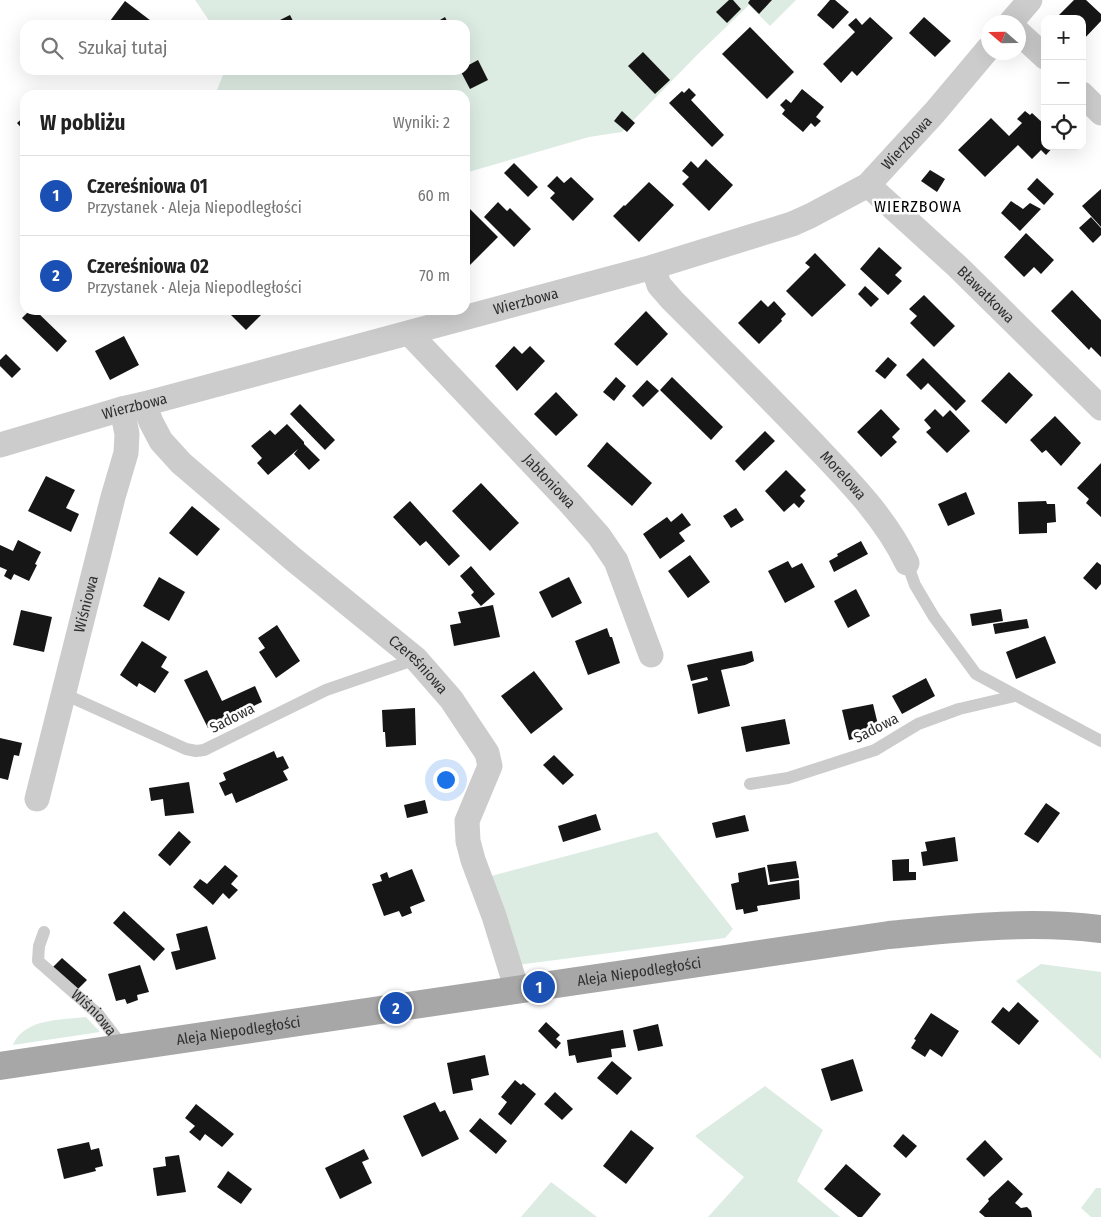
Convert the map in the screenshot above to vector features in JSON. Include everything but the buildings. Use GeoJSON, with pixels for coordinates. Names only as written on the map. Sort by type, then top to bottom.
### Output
{"type":"FeatureCollection","features":[{"type":"Feature","properties":{"kind":"main road","name":"Aleja Niepodległości"},"geometry":{"type":"LineString","coordinates":[[0,1066],[889,936],[962,928],[1039,924],[1101,928]]}},
{"type":"Feature","properties":{"kind":"street"},"geometry":{"type":"LineString","coordinates":[[1017,15],[1030,0]]}},
{"type":"Feature","properties":{"kind":"street"},"geometry":{"type":"LineString","coordinates":[[1026,40],[1041,54]]}},
{"type":"Feature","properties":{"kind":"street","name":"Wierzbowa"},"geometry":{"type":"LineString","coordinates":[[0,445],[139,412],[409,333],[653,267],[792,224],[868,184],[935,112],[981,57]]}},
{"type":"Feature","properties":{"kind":"street"},"geometry":{"type":"LineString","coordinates":[[1086,98],[1101,113]]}},
{"type":"Feature","properties":{"kind":"street","name":"Bławatkowa"},"geometry":{"type":"LineString","coordinates":[[868,184],[958,267],[1101,408]]}},
{"type":"Feature","properties":{"kind":"street","name":"Morelowa"},"geometry":{"type":"LineString","coordinates":[[653,267],[659,285],[672,300],[766,394],[860,493],[899,546],[907,563]]}},
{"type":"Feature","properties":{"kind":"street","name":"Jabłoniowa"},"geometry":{"type":"LineString","coordinates":[[409,333],[600,536],[616,561],[651,655]]}},
{"type":"Feature","properties":{"kind":"street","name":"Czereśniowa"},"geometry":{"type":"LineString","coordinates":[[139,412],[181,463],[293,559],[416,659],[451,699],[490,758],[489,772],[468,821],[468,840],[517,990]]}},
{"type":"Feature","properties":{"kind":"street","name":"Wiśniowa"},"geometry":{"type":"LineString","coordinates":[[37,799],[126,453],[127,434],[139,412]]}},
{"type":"Feature","properties":{"kind":"lane","name":"Morelowa"},"geometry":{"type":"LineString","coordinates":[[907,563],[928,607],[976,674],[1101,741]]}},
{"type":"Feature","properties":{"kind":"lane","name":"Sadowa"},"geometry":{"type":"LineString","coordinates":[[64,694],[186,749],[196,751],[204,750],[326,690],[416,659]]}},
{"type":"Feature","properties":{"kind":"lane","name":"Sadowa"},"geometry":{"type":"LineString","coordinates":[[750,784],[788,778],[866,753],[875,750],[918,724],[960,709],[1015,696]]}},
{"type":"Feature","properties":{"kind":"lane","name":"Wiśniowa"},"geometry":{"type":"LineString","coordinates":[[44,932],[39,946],[38,961],[98,1014],[124,1048]]}},
{"type":"Feature","properties":{"kind":"shaded area"},"geometry":{"type":"Polygon","coordinates":[[[195,0],[796,0],[770,26],[749,5],[622,132],[589,137],[470,172],[470,90],[217,90],[223,75],[470,75],[470,20],[209,20],[195,0]]]}},
{"type":"Feature","properties":{"kind":"shaded area"},"geometry":{"type":"Polygon","coordinates":[[[657,832],[733,929],[725,938],[517,965],[487,877],[657,832]]]}},
{"type":"Feature","properties":{"kind":"shaded area"},"geometry":{"type":"Polygon","coordinates":[[[1041,964],[1101,972],[1101,1059],[1016,981],[1041,964]]]}},
{"type":"Feature","properties":{"kind":"shaded area"},"geometry":{"type":"Polygon","coordinates":[[[86,1017],[100,1032],[13,1045],[18,1036],[35,1025],[55,1020],[86,1017]]]}},
{"type":"Feature","properties":{"kind":"shaded area"},"geometry":{"type":"Polygon","coordinates":[[[765,1086],[823,1130],[797,1181],[840,1217],[708,1217],[744,1177],[695,1136],[765,1086]]]}},
{"type":"Feature","properties":{"kind":"shaded area"},"geometry":{"type":"Polygon","coordinates":[[[551,1182],[597,1217],[521,1217],[551,1182]]]}},
{"type":"Feature","properties":{"kind":"shaded area"},"geometry":{"type":"Polygon","coordinates":[[[1096,1188],[1101,1188],[1101,1217],[1091,1217],[1081,1208],[1096,1188]]]}},
{"type":"Feature","properties":{"kind":"place","name":"Czereśniowa 01"},"geometry":{"type":"Point","coordinates":[539,987]}},
{"type":"Feature","properties":{"kind":"place","name":"Czereśniowa 02"},"geometry":{"type":"Point","coordinates":[396,1008]}},
{"type":"Feature","properties":{"kind":"district","name":"WIERZBOWA"},"geometry":{"type":"Point","coordinates":[918,206]}}]}
